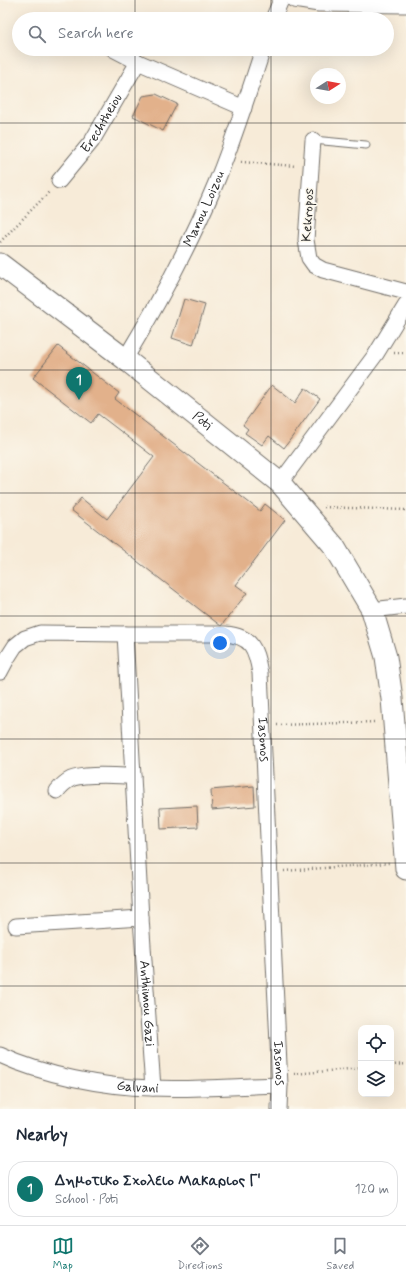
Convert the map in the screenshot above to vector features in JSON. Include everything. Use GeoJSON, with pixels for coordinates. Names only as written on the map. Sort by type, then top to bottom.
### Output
{"type":"FeatureCollection","features":[{"type":"Feature","properties":{"kind":"street"},"geometry":{"type":"LineString","coordinates":[[276,12],[281,0]]}},
{"type":"Feature","properties":{"kind":"street"},"geometry":{"type":"LineString","coordinates":[[294,0],[319,4],[406,5]]}},
{"type":"Feature","properties":{"kind":"street"},"geometry":{"type":"LineString","coordinates":[[126,56],[244,108]]}},
{"type":"Feature","properties":{"kind":"street","name":"Manou Loizou"},"geometry":{"type":"LineString","coordinates":[[125,359],[163,293],[201,214],[224,161],[244,108],[261,56]]}},
{"type":"Feature","properties":{"kind":"street","name":"Erechtheiou"},"geometry":{"type":"LineString","coordinates":[[59,182],[92,141],[138,62]]}},
{"type":"Feature","properties":{"kind":"street","name":"Kekropos"},"geometry":{"type":"LineString","coordinates":[[313,140],[306,240],[309,258],[314,265],[322,270],[406,292]]}},
{"type":"Feature","properties":{"kind":"street","name":"Poti"},"geometry":{"type":"LineString","coordinates":[[0,264],[125,359],[280,483],[334,546],[372,610],[386,657],[394,721],[406,869]]}},
{"type":"Feature","properties":{"kind":"street"},"geometry":{"type":"LineString","coordinates":[[280,483],[376,354],[406,305]]}},
{"type":"Feature","properties":{"kind":"street"},"geometry":{"type":"LineString","coordinates":[[372,610],[406,606]]}},
{"type":"Feature","properties":{"kind":"street","name":"Iasonos"},"geometry":{"type":"LineString","coordinates":[[0,672],[15,646],[32,634],[46,632],[225,634],[236,635],[250,643],[255,651],[260,673],[270,872],[279,1109]]}},
{"type":"Feature","properties":{"kind":"street","name":"Anthimou Gazi"},"geometry":{"type":"LineString","coordinates":[[125,634],[152,1088]]}},
{"type":"Feature","properties":{"kind":"street"},"geometry":{"type":"LineString","coordinates":[[57,791],[64,783],[72,778],[82,776],[133,776]]}},
{"type":"Feature","properties":{"kind":"street"},"geometry":{"type":"LineString","coordinates":[[16,926],[141,918]]}},
{"type":"Feature","properties":{"kind":"street","name":"Galvani"},"geometry":{"type":"LineString","coordinates":[[0,1055],[28,1066],[87,1081],[119,1086],[152,1088],[279,1080]]}},
{"type":"Feature","properties":{"kind":"lane"},"geometry":{"type":"LineString","coordinates":[[313,140],[366,145]]}},
{"type":"Feature","properties":{"kind":"path"},"geometry":{"type":"LineString","coordinates":[[224,161],[311,168]]}},
{"type":"Feature","properties":{"kind":"path"},"geometry":{"type":"LineString","coordinates":[[0,242],[59,182]]}},
{"type":"Feature","properties":{"kind":"path"},"geometry":{"type":"LineString","coordinates":[[299,506],[406,510]]}},
{"type":"Feature","properties":{"kind":"path"},"geometry":{"type":"LineString","coordinates":[[262,726],[394,721]]}},
{"type":"Feature","properties":{"kind":"path"},"geometry":{"type":"LineString","coordinates":[[270,872],[406,862]]}},
{"type":"Feature","properties":{"kind":"path"},"geometry":{"type":"LineString","coordinates":[[394,1065],[406,1064]]}},
{"type":"Feature","properties":{"kind":"path"},"geometry":{"type":"LineString","coordinates":[[279,1080],[358,1068]]}},
{"type":"Feature","properties":{"kind":"building"},"geometry":{"type":"Polygon","coordinates":[[[156,94],[177,104],[163,131],[133,116],[143,96],[156,94]]]}},
{"type":"Feature","properties":{"kind":"building"},"geometry":{"type":"Polygon","coordinates":[[[184,299],[205,305],[193,345],[172,338],[184,299]]]}},
{"type":"Feature","properties":{"kind":"building"},"geometry":{"type":"Polygon","coordinates":[[[58,346],[119,393],[115,399],[260,511],[265,504],[285,520],[236,585],[247,593],[221,626],[71,510],[81,498],[107,519],[154,457],[98,414],[91,423],[33,378],[58,346]]]}},
{"type":"Feature","properties":{"kind":"building"},"geometry":{"type":"Polygon","coordinates":[[[272,385],[295,403],[305,388],[320,399],[284,448],[269,436],[262,445],[245,433],[248,429],[243,425],[272,385]]]}},
{"type":"Feature","properties":{"kind":"building"},"geometry":{"type":"Polygon","coordinates":[[[254,786],[255,806],[212,810],[211,790],[254,786]]]}},
{"type":"Feature","properties":{"kind":"building"},"geometry":{"type":"Polygon","coordinates":[[[197,806],[198,827],[161,829],[160,808],[197,806]]]}},
{"type":"Feature","properties":{"kind":"place","name":"Δημοτικο Σχολειο Μακαριος Γ'"},"geometry":{"type":"Point","coordinates":[79,400]}}]}
